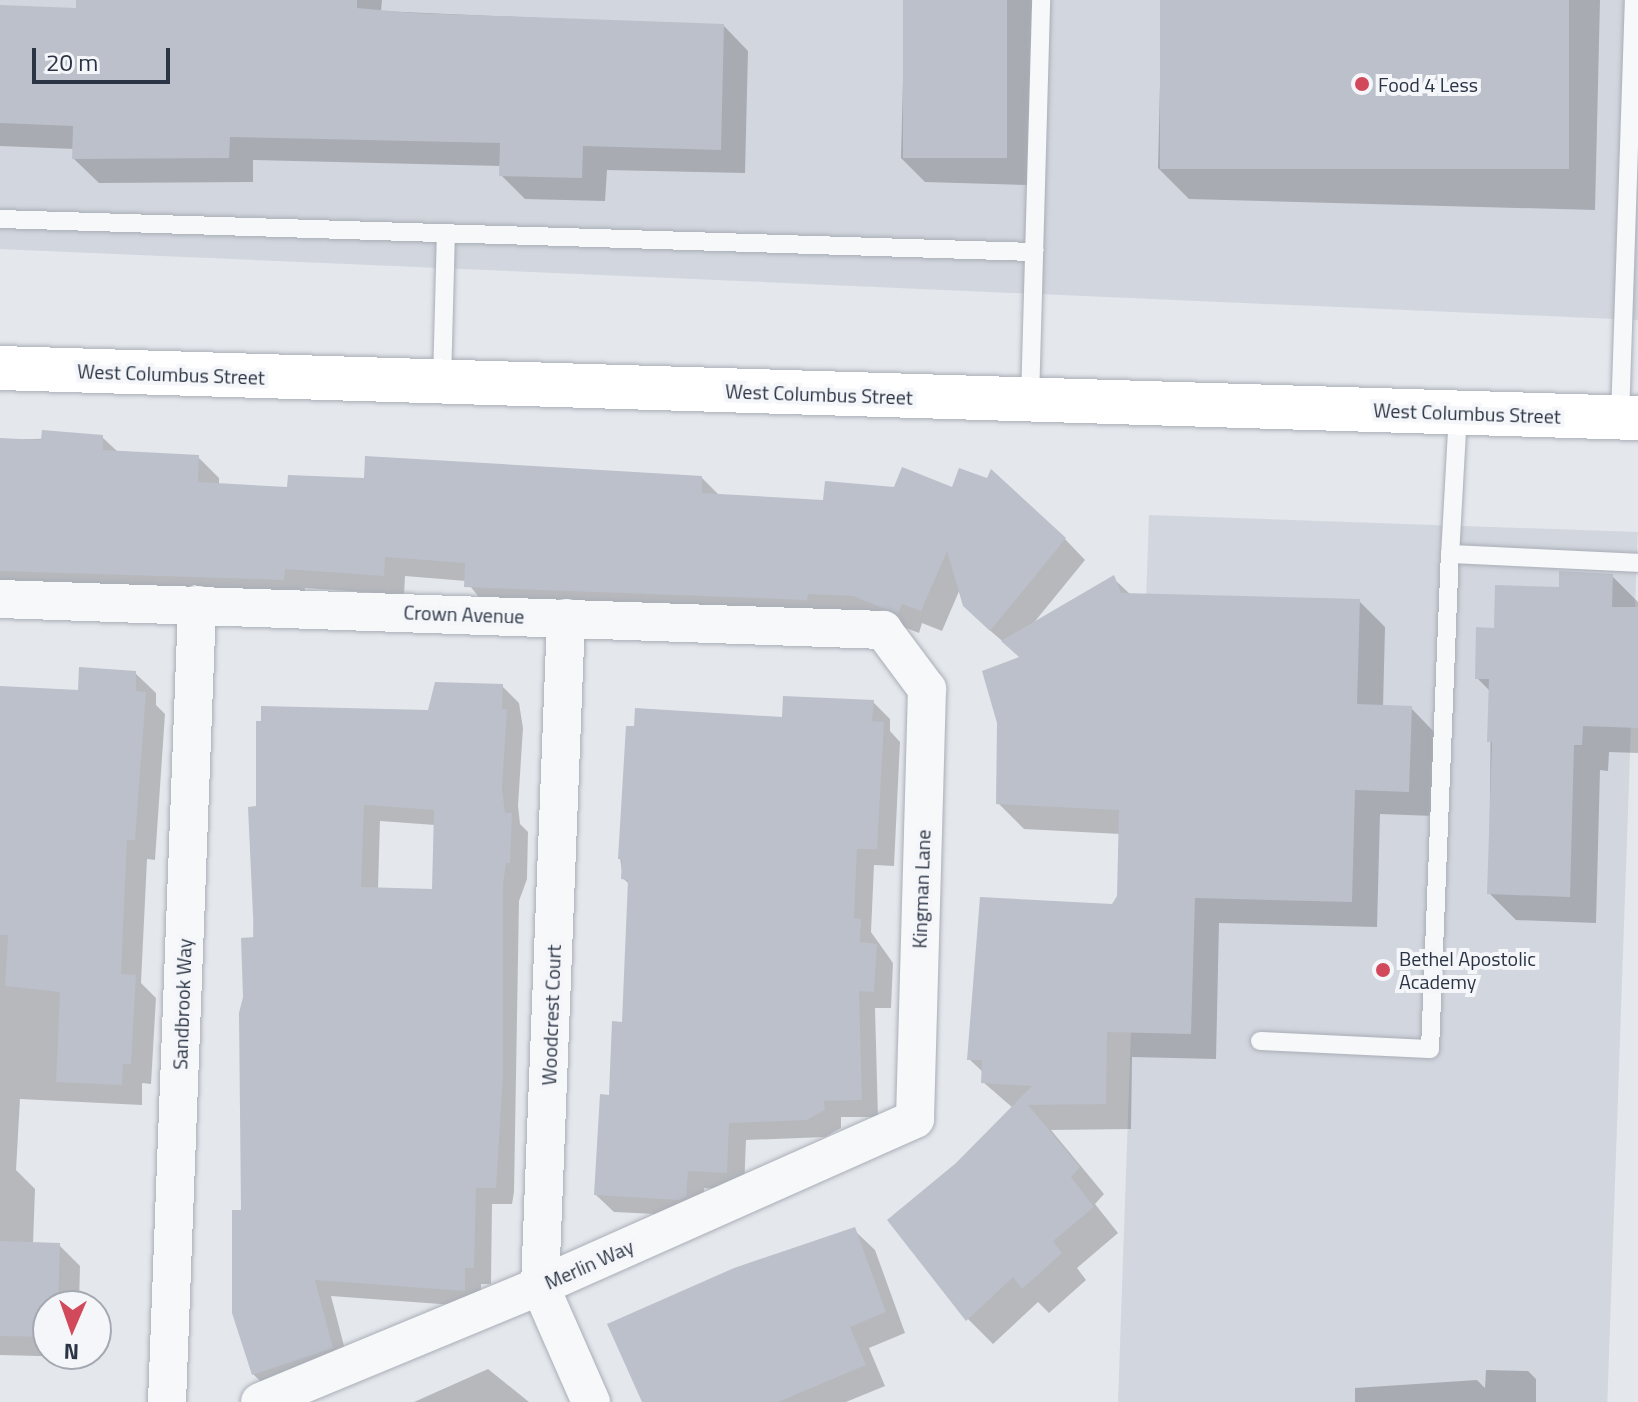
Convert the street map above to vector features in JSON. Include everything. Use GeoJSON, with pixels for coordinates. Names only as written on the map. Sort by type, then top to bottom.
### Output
{"type":"FeatureCollection","features":[{"type":"Feature","properties":{"kind":"main road","name":"West Columbus Street"},"geometry":{"type":"LineString","coordinates":[[0,368],[1629,418]]}},
{"type":"Feature","properties":{"kind":"street","name":"Crown Avenue"},"geometry":{"type":"LineString","coordinates":[[0,599],[883,630],[913,664]]}},
{"type":"Feature","properties":{"kind":"street","name":"Sandbrook Way"},"geometry":{"type":"LineString","coordinates":[[167,1402],[197,605]]}},
{"type":"Feature","properties":{"kind":"street","name":"Woodcrest Court"},"geometry":{"type":"LineString","coordinates":[[566,618],[540,1286],[591,1402]]}},
{"type":"Feature","properties":{"kind":"street","name":"Kingman Lane"},"geometry":{"type":"LineString","coordinates":[[913,664],[927,689],[915,1119]]}},
{"type":"Feature","properties":{"kind":"street","name":"Merlin Way"},"geometry":{"type":"LineString","coordinates":[[260,1402],[540,1286],[915,1119]]}},
{"type":"Feature","properties":{"kind":"lane"},"geometry":{"type":"LineString","coordinates":[[1030,400],[1041,0]]}},
{"type":"Feature","properties":{"kind":"lane"},"geometry":{"type":"LineString","coordinates":[[1629,418],[1634,0]]}},
{"type":"Feature","properties":{"kind":"lane"},"geometry":{"type":"LineString","coordinates":[[0,219],[1034,252]]}},
{"type":"Feature","properties":{"kind":"lane"},"geometry":{"type":"LineString","coordinates":[[442,382],[446,233]]}},
{"type":"Feature","properties":{"kind":"lane"},"geometry":{"type":"LineString","coordinates":[[1260,1041],[1430,1049],[1458,413]]}},
{"type":"Feature","properties":{"kind":"lane"},"geometry":{"type":"LineString","coordinates":[[1450,554],[1638,563]]}},
{"type":"Feature","properties":{"kind":"shaded area"},"geometry":{"type":"Polygon","coordinates":[[[0,0],[1638,0],[1638,320],[0,249],[0,0]]]}},
{"type":"Feature","properties":{"kind":"shaded area","name":"Bethel Apostolic Academy"},"geometry":{"type":"Polygon","coordinates":[[[1149,515],[1638,532],[1607,1402],[1118,1402],[1149,515]]]}},
{"type":"Feature","properties":{"kind":"building"},"geometry":{"type":"Polygon","coordinates":[[[76,0],[357,0],[357,8],[413,13],[724,24],[721,150],[583,146],[582,178],[499,176],[500,143],[230,137],[229,158],[72,159],[73,126],[0,123],[0,5],[76,8],[76,0]]]}},
{"type":"Feature","properties":{"kind":"building"},"geometry":{"type":"Polygon","coordinates":[[[903,0],[1007,0],[1007,158],[903,158],[903,0]]]}},
{"type":"Feature","properties":{"kind":"building","name":"Food 4 Less"},"geometry":{"type":"Polygon","coordinates":[[[1160,0],[1569,0],[1569,169],[1160,169],[1160,0]]]}},
{"type":"Feature","properties":{"kind":"building"},"geometry":{"type":"Polygon","coordinates":[[[42,430],[103,435],[103,450],[199,455],[198,482],[287,487],[288,475],[364,478],[365,456],[702,476],[702,493],[823,500],[825,481],[894,487],[902,467],[952,487],[959,468],[987,478],[991,469],[1066,538],[990,631],[963,606],[947,551],[921,611],[902,604],[898,614],[853,596],[808,594],[807,600],[464,587],[465,563],[385,557],[384,576],[285,569],[284,580],[0,571],[0,438],[41,440],[42,430]]]}},
{"type":"Feature","properties":{"kind":"building"},"geometry":{"type":"Polygon","coordinates":[[[1559,571],[1613,574],[1612,607],[1638,607],[1638,728],[1583,726],[1582,745],[1574,745],[1570,897],[1487,894],[1492,742],[1487,742],[1489,679],[1475,679],[1476,627],[1494,628],[1495,585],[1559,587],[1559,571]]]}},
{"type":"Feature","properties":{"kind":"building"},"geometry":{"type":"Polygon","coordinates":[[[1114,575],[1121,593],[1360,599],[1357,704],[1412,706],[1409,792],[1355,790],[1352,902],[1195,898],[1191,1034],[1107,1032],[1106,1104],[1028,1105],[1080,1167],[1071,1177],[1094,1207],[1053,1241],[1062,1253],[1022,1289],[1013,1277],[966,1321],[887,1220],[956,1163],[1032,1086],[981,1083],[982,1060],[967,1060],[980,897],[1112,904],[1117,896],[1119,810],[996,804],[997,723],[982,671],[1019,657],[1001,641],[1114,575]]]}},
{"type":"Feature","properties":{"kind":"building"},"geometry":{"type":"Polygon","coordinates":[[[79,667],[136,671],[136,691],[146,692],[135,840],[127,840],[121,974],[136,975],[131,1064],[123,1064],[122,1085],[56,1082],[60,992],[5,986],[8,935],[0,935],[0,686],[78,690],[79,667]]]}},
{"type":"Feature","properties":{"kind":"building"},"geometry":{"type":"Polygon","coordinates":[[[435,682],[503,684],[502,709],[507,709],[502,788],[505,813],[512,813],[510,863],[506,863],[503,884],[503,1074],[496,1188],[476,1188],[474,1268],[465,1268],[465,1291],[315,1280],[333,1348],[252,1375],[232,1313],[232,1210],[241,1210],[241,938],[254,937],[248,807],[256,806],[256,721],[261,721],[261,706],[428,710],[435,682]],[[364,805],[361,887],[432,889],[434,810],[364,805]]]}},
{"type":"Feature","properties":{"kind":"building"},"geometry":{"type":"Polygon","coordinates":[[[783,696],[874,700],[872,721],[884,722],[877,849],[857,849],[854,918],[861,919],[860,942],[877,944],[874,992],[859,991],[862,1100],[824,1101],[825,1110],[807,1120],[729,1123],[727,1173],[688,1171],[686,1197],[679,1200],[594,1195],[600,1094],[609,1095],[612,1021],[622,1022],[628,880],[621,879],[622,859],[618,859],[626,726],[634,726],[635,708],[782,717],[783,696]]]}},
{"type":"Feature","properties":{"kind":"building"},"geometry":{"type":"Polygon","coordinates":[[[855,1227],[886,1312],[850,1327],[866,1365],[778,1402],[642,1402],[607,1324],[734,1268],[855,1227]]]}},
{"type":"Feature","properties":{"kind":"building"},"geometry":{"type":"Polygon","coordinates":[[[0,1241],[60,1243],[59,1290],[32,1290],[32,1337],[0,1336],[0,1241]]]}},
{"type":"Feature","properties":{"kind":"place","name":"Food 4 Less"},"geometry":{"type":"Point","coordinates":[1362,84]}},
{"type":"Feature","properties":{"kind":"place","name":"Bethel Apostolic Academy"},"geometry":{"type":"Point","coordinates":[1383,970]}}]}
